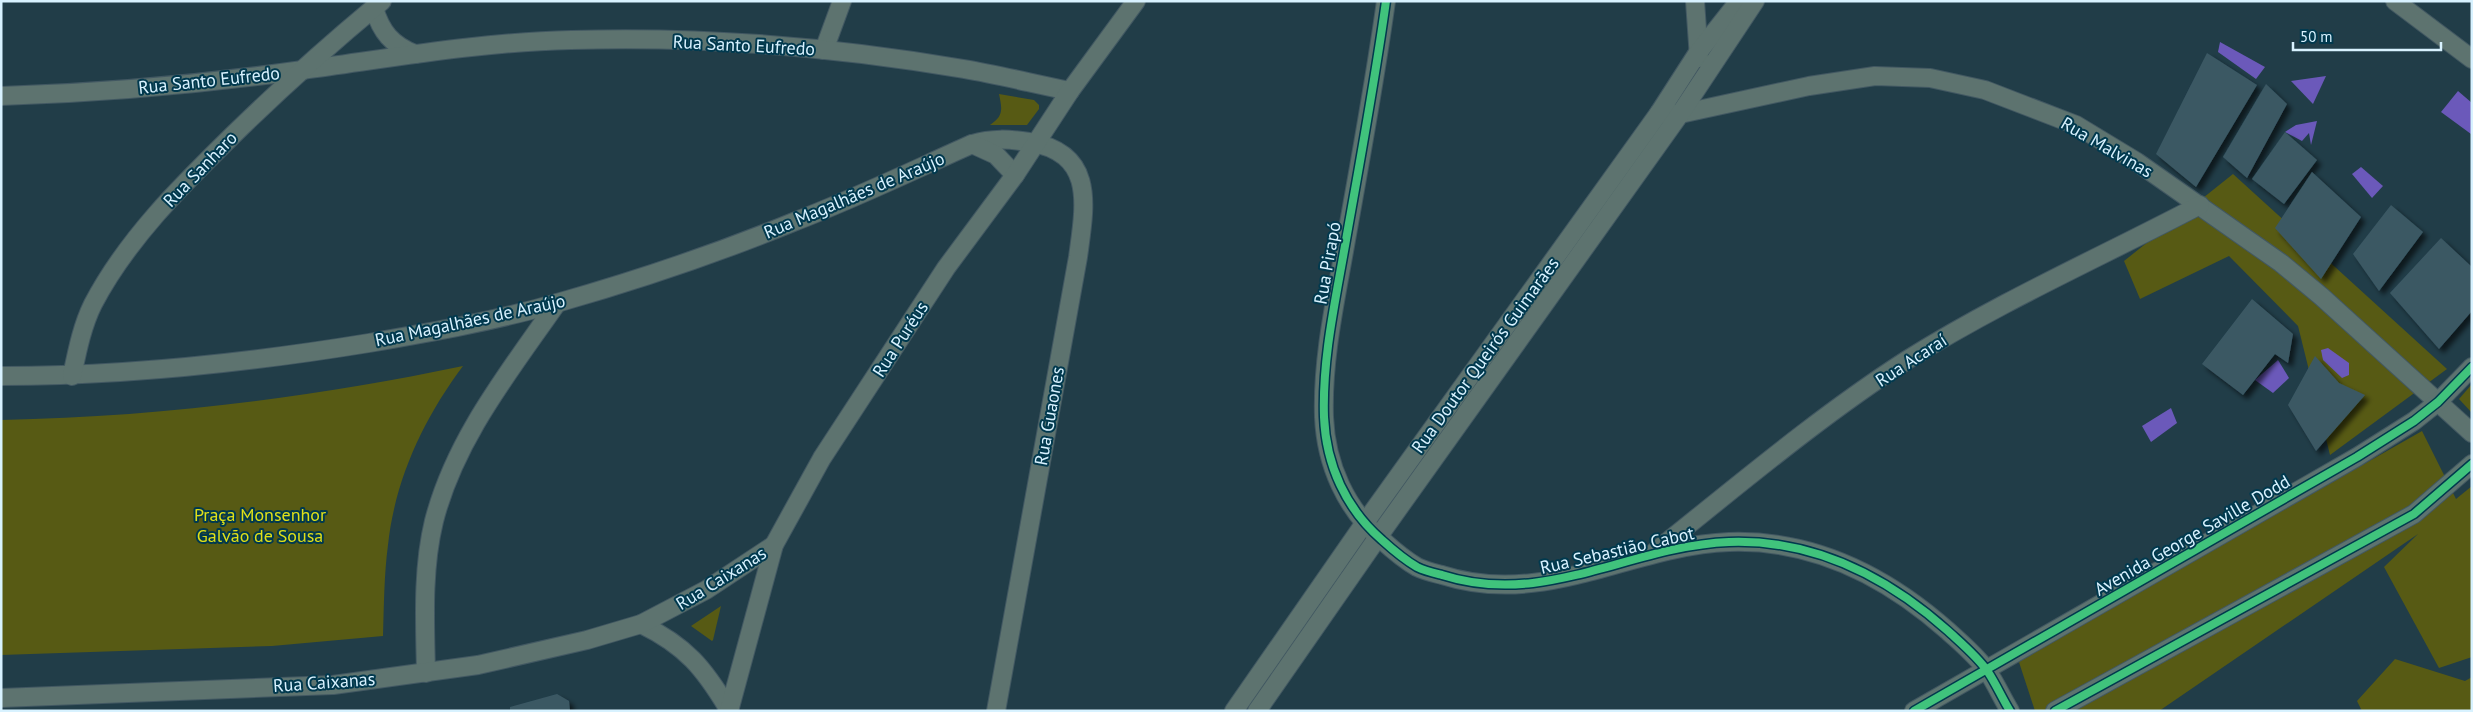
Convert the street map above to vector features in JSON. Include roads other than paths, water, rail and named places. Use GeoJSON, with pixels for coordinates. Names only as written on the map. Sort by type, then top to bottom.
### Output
{"type":"FeatureCollection","features":[{"type":"Feature","properties":{"kind":"street"},"geometry":{"type":"LineString","coordinates":[[824,50],[842,1]]}},
{"type":"Feature","properties":{"kind":"street","name":"Rua Puréus"},"geometry":{"type":"LineString","coordinates":[[729,710],[774,545],[822,458],[946,268],[1015,175],[1070,91],[1136,1]]}},
{"type":"Feature","properties":{"kind":"street","name":"Rua Pirapó"},"geometry":{"type":"LineString","coordinates":[[1364,524],[1350,506],[1336,478],[1324,419],[1324,388],[1330,329],[1373,90],[1386,1]]}},
{"type":"Feature","properties":{"kind":"street"},"geometry":{"type":"LineString","coordinates":[[1696,1],[1697,54],[1706,75]]}},
{"type":"Feature","properties":{"kind":"street"},"geometry":{"type":"LineString","coordinates":[[2395,1],[2472,58]]}},
{"type":"Feature","properties":{"kind":"street","name":"Rua Doutor Queirós Guimarães"},"geometry":{"type":"LineString","coordinates":[[1234,711],[1364,524],[1659,113],[1697,54],[1747,2]]}},
{"type":"Feature","properties":{"kind":"street","name":"Rua Doutor Queirós Guimarães"},"geometry":{"type":"LineString","coordinates":[[1257,711],[1378,537],[1680,114],[1706,75],[1747,2]]}},
{"type":"Feature","properties":{"kind":"street"},"geometry":{"type":"LineString","coordinates":[[378,5],[378,24],[387,38],[400,48],[415,54]]}},
{"type":"Feature","properties":{"kind":"street","name":"Rua Sanharo"},"geometry":{"type":"LineString","coordinates":[[72,376],[80,337],[92,305],[121,257],[189,177],[300,71],[378,5]]}},
{"type":"Feature","properties":{"kind":"street","name":"Rua Santo Eufredo"},"geometry":{"type":"LineString","coordinates":[[1,96],[72,94],[300,71],[492,45],[572,40],[693,41],[824,50],[965,69],[1070,91]]}},
{"type":"Feature","properties":{"kind":"street","name":"Rua Malvinas"},"geometry":{"type":"LineString","coordinates":[[1659,113],[1680,114],[1809,86],[1875,76],[1930,78],[1985,90],[2076,126],[2137,162],[2200,205],[2281,263],[2322,297],[2472,433]]}},
{"type":"Feature","properties":{"kind":"street","name":"Rua Magalhães de Araújo"},"geometry":{"type":"LineString","coordinates":[[1,376],[72,376],[210,366],[305,354],[498,318],[557,303],[676,266],[796,221],[972,144],[996,139],[1036,143]]}},
{"type":"Feature","properties":{"kind":"street","name":"Rua Guaones"},"geometry":{"type":"LineString","coordinates":[[996,711],[1084,218],[1082,189],[1074,163],[1050,147],[1036,143]]}},
{"type":"Feature","properties":{"kind":"street"},"geometry":{"type":"LineString","coordinates":[[972,144],[996,155],[1015,175]]}},
{"type":"Feature","properties":{"kind":"street","name":"Rua Acaraí"},"geometry":{"type":"LineString","coordinates":[[1647,558],[1822,420],[1906,361],[1981,316],[2200,205]]}},
{"type":"Feature","properties":{"kind":"street"},"geometry":{"type":"LineString","coordinates":[[426,673],[425,617],[428,565],[434,522],[448,479],[470,432],[557,303]]}},
{"type":"Feature","properties":{"kind":"street","name":"Avenida George Saville Dodd"},"geometry":{"type":"LineString","coordinates":[[1914,711],[2357,457],[2414,421],[2438,402],[2472,367]]}},
{"type":"Feature","properties":{"kind":"street"},"geometry":{"type":"LineString","coordinates":[[2055,711],[2414,514],[2472,464]]}},
{"type":"Feature","properties":{"kind":"street","name":"Rua Sebastião Cabot"},"geometry":{"type":"LineString","coordinates":[[1364,524],[1418,568],[1481,585],[1541,584],[1700,545],[1731,542],[1784,546],[1832,557],[1867,572],[1922,609],[1986,669],[2010,711]]}},
{"type":"Feature","properties":{"kind":"street","name":"Rua Caixanas"},"geometry":{"type":"LineString","coordinates":[[1,698],[333,685],[478,665],[587,640],[641,624],[706,590],[774,545]]}},
{"type":"Feature","properties":{"kind":"street"},"geometry":{"type":"LineString","coordinates":[[641,624],[669,637],[692,659],[710,678],[729,710]]}},
{"type":"Feature","properties":{"kind":"park label","name":"Praça Monsenhor Galvão de Sousa"},"geometry":{"type":"Point","coordinates":[260,524]}}]}
